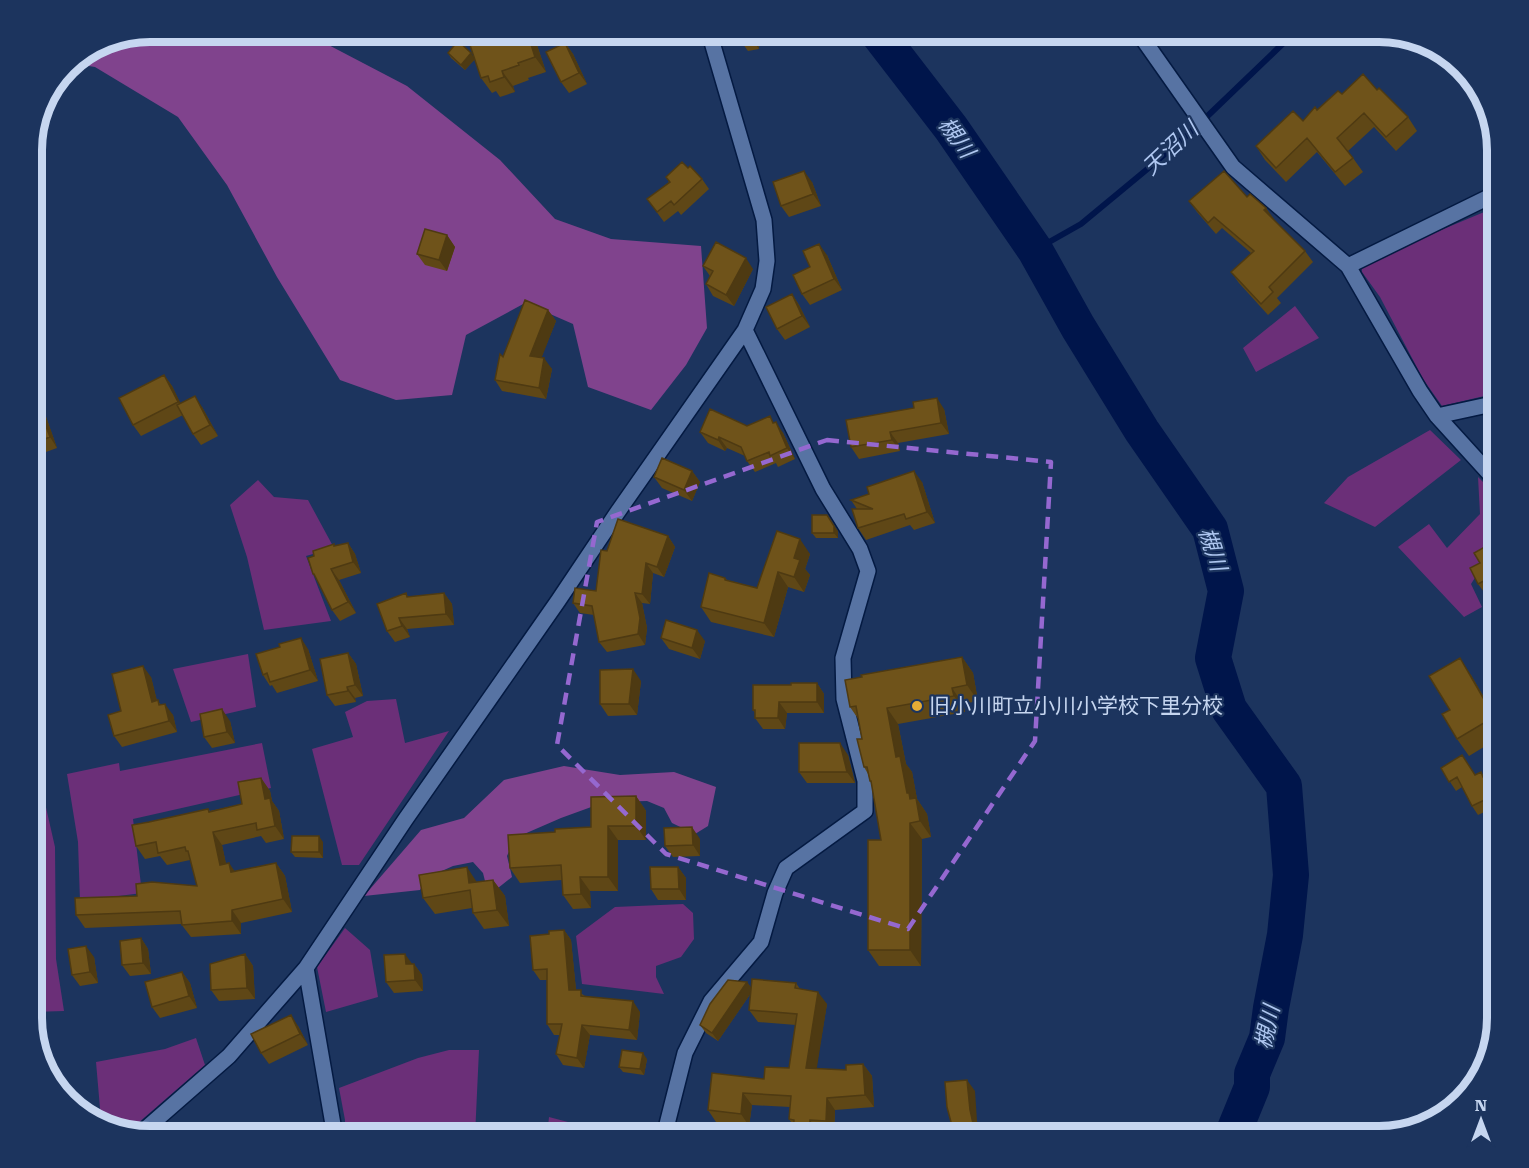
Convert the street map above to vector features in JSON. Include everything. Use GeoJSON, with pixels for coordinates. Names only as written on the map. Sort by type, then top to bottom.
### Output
{"type":"FeatureCollection","features":[{"type":"Feature","properties":{"kind":"street"},"geometry":{"type":"LineString","coordinates":[[149,1126],[229,1056],[306,968],[405,820],[744,330],[763,289],[766,261],[764,220],[712,42]]}},
{"type":"Feature","properties":{"kind":"street"},"geometry":{"type":"LineString","coordinates":[[1145,42],[1233,166],[1348,266],[1420,391],[1437,416],[1487,471]]}},
{"type":"Feature","properties":{"kind":"street"},"geometry":{"type":"LineString","coordinates":[[1348,266],[1487,197]]}},
{"type":"Feature","properties":{"kind":"street"},"geometry":{"type":"LineString","coordinates":[[667,1126],[685,1053],[711,1001],[761,942],[775,894],[786,868],[865,812],[865,781],[844,699],[843,658],[868,571],[860,549],[823,489],[744,330]]}},
{"type":"Feature","properties":{"kind":"street"},"geometry":{"type":"LineString","coordinates":[[1437,416],[1487,405]]}},
{"type":"Feature","properties":{"kind":"street"},"geometry":{"type":"LineString","coordinates":[[306,968],[333,1126]]}},
{"type":"Feature","properties":{"kind":"highlighted area"},"geometry":{"type":"Polygon","coordinates":[[[827,440],[1051,462],[1035,741],[908,929],[666,854],[557,745],[597,522],[827,440]]]}},
{"type":"Feature","properties":{"kind":"shaded area"},"geometry":{"type":"Polygon","coordinates":[[[323,42],[407,86],[500,160],[555,219],[611,239],[701,246],[707,328],[686,365],[651,410],[588,387],[573,324],[525,303],[466,335],[452,395],[396,400],[340,380],[277,277],[227,185],[178,117],[95,67],[83,65],[109,50],[136,43],[323,42]]]}},
{"type":"Feature","properties":{"kind":"shaded area"},"geometry":{"type":"Polygon","coordinates":[[[1487,211],[1487,395],[1442,406],[1423,379],[1380,297],[1362,272],[1362,263],[1487,211]]]}},
{"type":"Feature","properties":{"kind":"shaded area"},"geometry":{"type":"Polygon","coordinates":[[[1295,306],[1319,338],[1256,372],[1243,348],[1295,306]]]}},
{"type":"Feature","properties":{"kind":"shaded area"},"geometry":{"type":"Polygon","coordinates":[[[1430,430],[1461,460],[1375,527],[1324,503],[1348,477],[1430,430]]]}},
{"type":"Feature","properties":{"kind":"shaded area"},"geometry":{"type":"Polygon","coordinates":[[[1478,477],[1487,486],[1487,559],[1471,584],[1482,607],[1464,617],[1398,547],[1429,524],[1447,548],[1480,514],[1478,477]]]}},
{"type":"Feature","properties":{"kind":"shaded area"},"geometry":{"type":"Polygon","coordinates":[[[258,480],[274,497],[308,500],[334,548],[306,556],[331,621],[264,630],[247,557],[230,505],[258,480]]]}},
{"type":"Feature","properties":{"kind":"shaded area"},"geometry":{"type":"Polygon","coordinates":[[[248,654],[256,707],[191,722],[173,669],[248,654]]]}},
{"type":"Feature","properties":{"kind":"shaded area"},"geometry":{"type":"Polygon","coordinates":[[[396,699],[405,743],[449,731],[359,865],[342,865],[312,749],[353,737],[345,712],[367,701],[396,699]]]}},
{"type":"Feature","properties":{"kind":"shaded area"},"geometry":{"type":"Polygon","coordinates":[[[262,743],[271,788],[133,819],[142,893],[80,901],[78,842],[67,774],[119,763],[120,771],[262,743]]]}},
{"type":"Feature","properties":{"kind":"shaded area"},"geometry":{"type":"Polygon","coordinates":[[[564,766],[620,775],[674,772],[716,787],[708,826],[695,834],[672,823],[664,808],[647,801],[605,802],[515,838],[507,856],[512,877],[498,888],[487,889],[483,873],[473,862],[453,866],[426,878],[420,890],[364,896],[421,830],[464,818],[504,780],[564,766]]]}},
{"type":"Feature","properties":{"kind":"shaded area"},"geometry":{"type":"Polygon","coordinates":[[[42,790],[55,847],[56,959],[64,1011],[42,1012],[42,790]]]}},
{"type":"Feature","properties":{"kind":"shaded area"},"geometry":{"type":"Polygon","coordinates":[[[683,904],[693,913],[694,939],[681,957],[656,966],[656,977],[664,994],[582,984],[576,936],[615,907],[683,904]]]}},
{"type":"Feature","properties":{"kind":"shaded area"},"geometry":{"type":"Polygon","coordinates":[[[345,928],[370,950],[378,997],[326,1012],[317,967],[345,928]]]}},
{"type":"Feature","properties":{"kind":"shaded area"},"geometry":{"type":"Polygon","coordinates":[[[196,1038],[205,1065],[136,1125],[100,1114],[96,1062],[165,1049],[196,1038]]]}},
{"type":"Feature","properties":{"kind":"shaded area"},"geometry":{"type":"Polygon","coordinates":[[[449,1050],[479,1050],[475,1126],[345,1126],[339,1088],[418,1058],[449,1050]]]}},
{"type":"Feature","properties":{"kind":"shaded area"},"geometry":{"type":"Polygon","coordinates":[[[549,1117],[583,1126],[548,1126],[549,1117]]]}},
{"type":"Feature","properties":{"kind":"building"},"geometry":{"type":"Polygon","coordinates":[[[459,42],[471,53],[461,65],[448,53],[459,42]]]}},
{"type":"Feature","properties":{"kind":"building"},"geometry":{"type":"Polygon","coordinates":[[[469,42],[530,42],[535,57],[502,71],[504,77],[490,82],[488,76],[481,78],[469,42]]]}},
{"type":"Feature","properties":{"kind":"building"},"geometry":{"type":"Polygon","coordinates":[[[565,43],[579,73],[561,82],[546,52],[565,43]]]}},
{"type":"Feature","properties":{"kind":"building"},"geometry":{"type":"Polygon","coordinates":[[[1363,74],[1377,90],[1379,88],[1408,117],[1386,137],[1364,113],[1337,138],[1353,158],[1335,172],[1307,138],[1276,168],[1256,146],[1293,111],[1303,121],[1315,107],[1317,110],[1338,91],[1342,94],[1363,74]]]}},
{"type":"Feature","properties":{"kind":"building"},"geometry":{"type":"Polygon","coordinates":[[[682,162],[688,168],[690,166],[702,179],[674,205],[671,201],[657,212],[647,199],[670,182],[666,177],[682,162]]]}},
{"type":"Feature","properties":{"kind":"building"},"geometry":{"type":"Polygon","coordinates":[[[804,171],[813,194],[781,206],[773,182],[804,171]]]}},
{"type":"Feature","properties":{"kind":"building"},"geometry":{"type":"Polygon","coordinates":[[[1224,171],[1247,197],[1250,194],[1266,208],[1264,210],[1305,251],[1269,287],[1273,292],[1261,304],[1231,272],[1254,251],[1214,217],[1208,223],[1189,201],[1224,171]]]}},
{"type":"Feature","properties":{"kind":"building"},"geometry":{"type":"Polygon","coordinates":[[[425,229],[447,235],[439,260],[417,254],[425,229]]]}},
{"type":"Feature","properties":{"kind":"building"},"geometry":{"type":"Polygon","coordinates":[[[716,242],[746,258],[726,295],[706,284],[713,271],[703,266],[716,242]]]}},
{"type":"Feature","properties":{"kind":"building"},"geometry":{"type":"Polygon","coordinates":[[[819,244],[834,279],[802,294],[793,275],[810,267],[803,251],[819,244]]]}},
{"type":"Feature","properties":{"kind":"building"},"geometry":{"type":"Polygon","coordinates":[[[792,294],[802,316],[777,329],[766,307],[792,294]]]}},
{"type":"Feature","properties":{"kind":"building"},"geometry":{"type":"Polygon","coordinates":[[[525,300],[548,310],[530,356],[544,358],[539,388],[495,380],[500,354],[503,357],[525,300]]]}},
{"type":"Feature","properties":{"kind":"building"},"geometry":{"type":"Polygon","coordinates":[[[164,375],[178,402],[133,425],[119,398],[164,375]]]}},
{"type":"Feature","properties":{"kind":"building"},"geometry":{"type":"Polygon","coordinates":[[[195,396],[210,425],[193,434],[177,405],[195,396]]]}},
{"type":"Feature","properties":{"kind":"building"},"geometry":{"type":"Polygon","coordinates":[[[937,398],[941,423],[890,432],[892,440],[851,447],[846,420],[914,408],[913,402],[937,398]]]}},
{"type":"Feature","properties":{"kind":"building"},"geometry":{"type":"Polygon","coordinates":[[[710,409],[747,426],[770,416],[773,423],[776,422],[787,448],[770,456],[769,452],[747,461],[741,447],[719,437],[718,440],[700,432],[710,409]]]}},
{"type":"Feature","properties":{"kind":"building"},"geometry":{"type":"Polygon","coordinates":[[[42,416],[50,437],[42,440],[42,416]]]}},
{"type":"Feature","properties":{"kind":"building"},"geometry":{"type":"Polygon","coordinates":[[[662,458],[692,471],[684,490],[654,477],[662,458]]]}},
{"type":"Feature","properties":{"kind":"building"},"geometry":{"type":"Polygon","coordinates":[[[914,471],[927,512],[906,519],[904,514],[858,528],[852,509],[873,509],[851,500],[869,494],[867,487],[914,471]]]}},
{"type":"Feature","properties":{"kind":"building"},"geometry":{"type":"Polygon","coordinates":[[[812,515],[827,515],[834,526],[834,533],[812,533],[812,515]]]}},
{"type":"Feature","properties":{"kind":"building"},"geometry":{"type":"Polygon","coordinates":[[[618,519],[668,536],[657,567],[646,563],[642,594],[635,593],[640,618],[638,634],[599,642],[592,606],[573,603],[575,588],[596,591],[601,550],[607,551],[618,519]]]}},
{"type":"Feature","properties":{"kind":"building"},"geometry":{"type":"Polygon","coordinates":[[[777,531],[800,539],[794,558],[800,560],[794,577],[778,572],[764,623],[701,607],[709,573],[725,578],[725,580],[757,588],[777,531]]]}},
{"type":"Feature","properties":{"kind":"building"},"geometry":{"type":"Polygon","coordinates":[[[348,543],[353,562],[331,569],[348,602],[332,610],[313,574],[308,558],[314,556],[313,551],[334,544],[334,546],[348,543]]]}},
{"type":"Feature","properties":{"kind":"building"},"geometry":{"type":"Polygon","coordinates":[[[1487,546],[1487,579],[1478,584],[1470,568],[1480,563],[1474,553],[1487,546]]]}},
{"type":"Feature","properties":{"kind":"building"},"geometry":{"type":"Polygon","coordinates":[[[406,593],[407,597],[444,593],[446,614],[399,618],[402,626],[387,631],[377,604],[406,593]]]}},
{"type":"Feature","properties":{"kind":"building"},"geometry":{"type":"Polygon","coordinates":[[[666,620],[697,630],[692,648],[661,638],[666,620]]]}},
{"type":"Feature","properties":{"kind":"building"},"geometry":{"type":"Polygon","coordinates":[[[301,638],[310,670],[270,682],[267,673],[263,675],[256,654],[301,638]]]}},
{"type":"Feature","properties":{"kind":"building"},"geometry":{"type":"Polygon","coordinates":[[[348,653],[355,685],[347,687],[348,691],[327,695],[320,659],[348,653]]]}},
{"type":"Feature","properties":{"kind":"building"},"geometry":{"type":"Polygon","coordinates":[[[962,657],[967,685],[952,688],[954,696],[887,708],[896,757],[900,756],[907,793],[910,799],[916,798],[920,821],[910,823],[910,950],[868,950],[868,840],[881,840],[871,781],[867,767],[864,767],[857,739],[862,739],[856,706],[850,707],[845,680],[862,677],[861,675],[962,657]]]}},
{"type":"Feature","properties":{"kind":"building"},"geometry":{"type":"Polygon","coordinates":[[[1460,658],[1487,705],[1487,721],[1457,739],[1442,714],[1450,710],[1429,676],[1460,658]]]}},
{"type":"Feature","properties":{"kind":"building"},"geometry":{"type":"Polygon","coordinates":[[[143,666],[152,702],[158,700],[159,705],[165,704],[169,721],[114,736],[108,715],[121,711],[112,674],[143,666]]]}},
{"type":"Feature","properties":{"kind":"building"},"geometry":{"type":"Polygon","coordinates":[[[633,669],[629,704],[600,704],[600,670],[633,669]]]}},
{"type":"Feature","properties":{"kind":"building"},"geometry":{"type":"Polygon","coordinates":[[[791,683],[817,683],[817,702],[779,702],[778,718],[755,718],[753,685],[791,685],[791,683]]]}},
{"type":"Feature","properties":{"kind":"building"},"geometry":{"type":"Polygon","coordinates":[[[222,709],[227,732],[204,737],[200,714],[222,709]]]}},
{"type":"Feature","properties":{"kind":"building"},"geometry":{"type":"Polygon","coordinates":[[[799,743],[840,743],[847,772],[799,772],[799,743]]]}},
{"type":"Feature","properties":{"kind":"building"},"geometry":{"type":"Polygon","coordinates":[[[1462,755],[1475,775],[1481,772],[1483,777],[1487,776],[1487,799],[1472,806],[1457,777],[1449,782],[1441,768],[1462,755]]]}},
{"type":"Feature","properties":{"kind":"building"},"geometry":{"type":"Polygon","coordinates":[[[261,778],[265,799],[270,798],[275,826],[257,830],[256,823],[213,832],[220,865],[229,863],[231,872],[276,863],[283,899],[232,910],[232,921],[182,925],[180,911],[76,915],[75,898],[137,896],[136,884],[152,882],[197,886],[185,847],[158,853],[156,842],[136,846],[132,825],[242,804],[238,782],[261,778]]]}},
{"type":"Feature","properties":{"kind":"building"},"geometry":{"type":"Polygon","coordinates":[[[636,796],[636,826],[608,826],[608,877],[580,877],[581,894],[563,895],[561,865],[510,868],[508,835],[591,827],[591,797],[636,796]]]}},
{"type":"Feature","properties":{"kind":"building"},"geometry":{"type":"Polygon","coordinates":[[[692,827],[693,845],[665,846],[664,828],[692,827]]]}},
{"type":"Feature","properties":{"kind":"building"},"geometry":{"type":"Polygon","coordinates":[[[292,836],[319,836],[319,852],[291,852],[292,836]]]}},
{"type":"Feature","properties":{"kind":"building"},"geometry":{"type":"Polygon","coordinates":[[[467,867],[469,883],[493,880],[497,910],[473,913],[470,890],[423,898],[419,875],[467,867]]]}},
{"type":"Feature","properties":{"kind":"building"},"geometry":{"type":"Polygon","coordinates":[[[650,867],[678,867],[679,889],[651,889],[650,867]]]}},
{"type":"Feature","properties":{"kind":"building"},"geometry":{"type":"Polygon","coordinates":[[[564,930],[569,990],[581,990],[581,996],[633,1001],[629,1030],[582,1025],[577,1058],[556,1054],[562,1024],[547,1024],[547,969],[533,970],[530,936],[564,930]]]}},
{"type":"Feature","properties":{"kind":"building"},"geometry":{"type":"Polygon","coordinates":[[[141,938],[143,963],[122,965],[120,941],[141,938]]]}},
{"type":"Feature","properties":{"kind":"building"},"geometry":{"type":"Polygon","coordinates":[[[86,946],[90,972],[72,975],[68,949],[86,946]]]}},
{"type":"Feature","properties":{"kind":"building"},"geometry":{"type":"Polygon","coordinates":[[[245,954],[247,988],[211,990],[210,964],[245,954]]]}},
{"type":"Feature","properties":{"kind":"building"},"geometry":{"type":"Polygon","coordinates":[[[405,954],[406,964],[414,964],[415,980],[386,982],[384,955],[405,954]]]}},
{"type":"Feature","properties":{"kind":"building"},"geometry":{"type":"Polygon","coordinates":[[[182,972],[189,996],[152,1007],[145,982],[182,972]]]}},
{"type":"Feature","properties":{"kind":"building"},"geometry":{"type":"Polygon","coordinates":[[[752,979],[796,983],[795,988],[818,992],[806,1068],[846,1070],[846,1065],[863,1064],[865,1095],[827,1098],[826,1121],[810,1120],[810,1126],[794,1126],[794,1120],[789,1119],[791,1096],[743,1093],[741,1114],[708,1110],[712,1073],[764,1079],[765,1067],[789,1068],[797,1014],[749,1010],[752,979]]]}},
{"type":"Feature","properties":{"kind":"building"},"geometry":{"type":"Polygon","coordinates":[[[728,980],[747,982],[712,1033],[700,1025],[710,1004],[728,980]]]}},
{"type":"Feature","properties":{"kind":"building"},"geometry":{"type":"Polygon","coordinates":[[[291,1015],[300,1034],[261,1053],[251,1034],[291,1015]]]}},
{"type":"Feature","properties":{"kind":"building"},"geometry":{"type":"Polygon","coordinates":[[[622,1050],[643,1053],[640,1069],[619,1067],[622,1050]]]}},
{"type":"Feature","properties":{"kind":"building"},"geometry":{"type":"Polygon","coordinates":[[[967,1080],[974,1126],[952,1126],[947,1107],[945,1082],[967,1080]]]}},
{"type":"Feature","properties":{"kind":"waterway","name":"槻川"},"geometry":{"type":"LineString","coordinates":[[885,42],[951,128],[1035,250],[1078,327],[1142,431],[1210,529],[1226,591],[1213,658],[1229,709],[1284,786],[1291,875],[1285,935],[1267,1038],[1252,1074],[1252,1087],[1236,1126]]}},
{"type":"Feature","properties":{"kind":"waterway","name":"天沼川"},"geometry":{"type":"LineString","coordinates":[[1035,250],[1081,224],[1145,171],[1193,130],[1285,42]]}},
{"type":"Feature","properties":{"kind":"place","name":"旧小川町立小川小学校下里分校"},"geometry":{"type":"Point","coordinates":[917,706]}}]}
